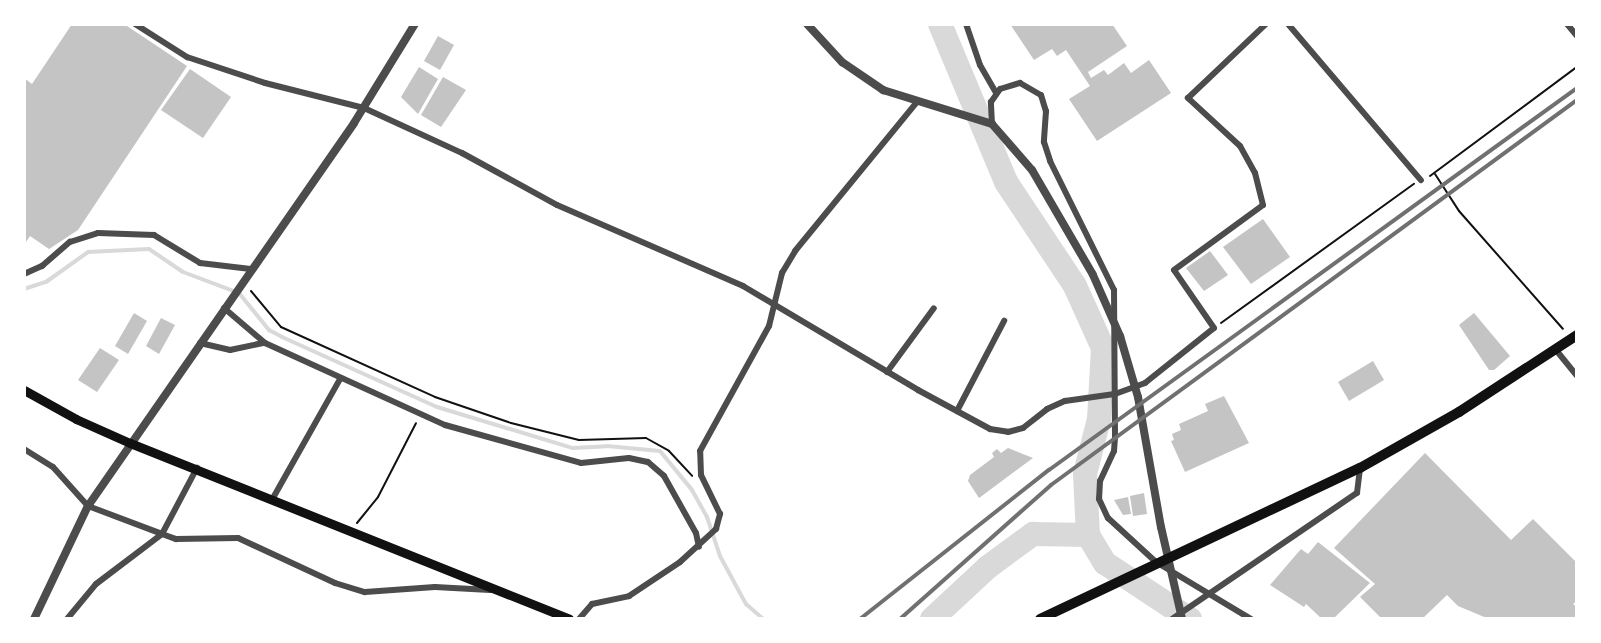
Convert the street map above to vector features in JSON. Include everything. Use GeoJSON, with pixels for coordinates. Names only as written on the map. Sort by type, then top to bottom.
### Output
{"type":"FeatureCollection","features":[{"type":"Feature","properties":{"kind":"highway"},"geometry":{"type":"LineString","coordinates":[[1040,619],[1153,563],[1360,468],[1460,412],[1574,337]]}},
{"type":"Feature","properties":{"kind":"main road"},"geometry":{"type":"LineString","coordinates":[[26,395],[130,443],[197,467],[569,619]]}},
{"type":"Feature","properties":{"kind":"street"},"geometry":{"type":"LineString","coordinates":[[135,24],[187,57],[264,83],[364,108],[462,153],[556,205],[776,304],[887,372],[957,411],[990,429],[1008,432],[1023,428],[1047,409],[1065,401],[1115,394],[1145,383],[1214,328],[1174,270],[1263,205],[1255,173],[1240,146],[1188,98],[1266,24]]}},
{"type":"Feature","properties":{"kind":"street"},"geometry":{"type":"LineString","coordinates":[[34,619],[88,506],[364,108],[414,24]]}},
{"type":"Feature","properties":{"kind":"street"},"geometry":{"type":"LineString","coordinates":[[807,24],[857,74],[883,90],[917,102],[950,109],[992,124],[1021,153],[1046,192],[1093,275],[1120,336],[1138,397],[1182,619]]}},
{"type":"Feature","properties":{"kind":"street"},"geometry":{"type":"LineString","coordinates":[[966,24],[980,65],[996,93],[990,111],[992,124]]}},
{"type":"Feature","properties":{"kind":"street"},"geometry":{"type":"LineString","coordinates":[[1288,24],[1420,180]]}},
{"type":"Feature","properties":{"kind":"street"},"geometry":{"type":"LineString","coordinates":[[1567,24],[1577,36]]}},
{"type":"Feature","properties":{"kind":"street"},"geometry":{"type":"LineString","coordinates":[[996,93],[1020,83],[1036,90],[1044,103],[1043,134],[1050,161],[1114,290],[1114,452],[1100,481],[1099,499],[1120,533],[1153,563],[1251,619]]}},
{"type":"Feature","properties":{"kind":"street"},"geometry":{"type":"LineString","coordinates":[[579,619],[592,604],[629,596],[699,547],[719,521],[718,508],[699,468],[700,452],[762,340],[776,304],[782,273],[795,251],[917,102]]}},
{"type":"Feature","properties":{"kind":"street"},"geometry":{"type":"LineString","coordinates":[[24,274],[42,266],[70,242],[98,233],[154,235],[200,263],[251,269]]}},
{"type":"Feature","properties":{"kind":"street"},"geometry":{"type":"LineString","coordinates":[[226,304],[265,343],[340,380],[420,414],[487,438],[581,463],[629,458],[648,462],[664,476],[696,532],[699,547]]}},
{"type":"Feature","properties":{"kind":"street"},"geometry":{"type":"LineString","coordinates":[[887,372],[934,308]]}},
{"type":"Feature","properties":{"kind":"street"},"geometry":{"type":"LineString","coordinates":[[957,411],[1004,321]]}},
{"type":"Feature","properties":{"kind":"street"},"geometry":{"type":"LineString","coordinates":[[200,343],[230,350],[265,343]]}},
{"type":"Feature","properties":{"kind":"street"},"geometry":{"type":"LineString","coordinates":[[1556,350],[1577,376]]}},
{"type":"Feature","properties":{"kind":"street"},"geometry":{"type":"LineString","coordinates":[[273,498],[340,380]]}},
{"type":"Feature","properties":{"kind":"street"},"geometry":{"type":"LineString","coordinates":[[24,449],[53,467],[88,506],[162,534],[176,538],[238,538],[335,583],[365,592],[435,587],[502,591]]}},
{"type":"Feature","properties":{"kind":"street"},"geometry":{"type":"LineString","coordinates":[[67,619],[96,584],[162,534],[197,467]]}},
{"type":"Feature","properties":{"kind":"street"},"geometry":{"type":"LineString","coordinates":[[1172,619],[1357,493],[1360,468]]}},
{"type":"Feature","properties":{"kind":"path"},"geometry":{"type":"LineString","coordinates":[[1214,328],[1420,180],[1435,174],[1577,67]]}},
{"type":"Feature","properties":{"kind":"path"},"geometry":{"type":"LineString","coordinates":[[1435,174],[1459,211],[1574,337]]}},
{"type":"Feature","properties":{"kind":"path"},"geometry":{"type":"LineString","coordinates":[[243,280],[275,323],[312,342],[455,405],[511,423],[579,440],[632,436],[653,440],[708,489]]}},
{"type":"Feature","properties":{"kind":"path"},"geometry":{"type":"LineString","coordinates":[[353,531],[378,497],[420,414]]}},
{"type":"Feature","properties":{"kind":"building"},"geometry":{"type":"Polygon","coordinates":[[[72,24],[124,24],[187,66],[78,230],[49,249],[30,236],[24,245],[24,78],[32,84],[72,24]]]}},
{"type":"Feature","properties":{"kind":"building"},"geometry":{"type":"Polygon","coordinates":[[[1010,24],[1112,24],[1127,46],[1088,72],[1091,78],[1104,70],[1108,75],[1124,63],[1131,73],[1149,60],[1171,93],[1097,141],[1069,99],[1090,86],[1066,50],[1057,56],[1052,49],[1034,60],[1010,24]]]}},
{"type":"Feature","properties":{"kind":"building"},"geometry":{"type":"Polygon","coordinates":[[[438,36],[454,45],[440,70],[424,61],[438,36]]]}},
{"type":"Feature","properties":{"kind":"building"},"geometry":{"type":"Polygon","coordinates":[[[419,67],[438,79],[418,114],[401,97],[419,67]]]}},
{"type":"Feature","properties":{"kind":"building"},"geometry":{"type":"Polygon","coordinates":[[[190,69],[231,97],[203,138],[161,110],[190,69]]]}},
{"type":"Feature","properties":{"kind":"building"},"geometry":{"type":"Polygon","coordinates":[[[443,77],[466,90],[441,127],[421,115],[443,77]]]}},
{"type":"Feature","properties":{"kind":"building"},"geometry":{"type":"Polygon","coordinates":[[[1263,219],[1290,257],[1251,284],[1223,247],[1263,219]]]}},
{"type":"Feature","properties":{"kind":"building"},"geometry":{"type":"Polygon","coordinates":[[[1210,251],[1228,275],[1204,291],[1186,268],[1210,251]]]}},
{"type":"Feature","properties":{"kind":"building"},"geometry":{"type":"Polygon","coordinates":[[[134,313],[147,321],[128,354],[115,346],[134,313]]]}},
{"type":"Feature","properties":{"kind":"building"},"geometry":{"type":"Polygon","coordinates":[[[1474,313],[1510,356],[1494,370],[1489,370],[1459,325],[1474,313]]]}},
{"type":"Feature","properties":{"kind":"building"},"geometry":{"type":"Polygon","coordinates":[[[161,318],[175,325],[159,354],[146,346],[161,318]]]}},
{"type":"Feature","properties":{"kind":"building"},"geometry":{"type":"Polygon","coordinates":[[[100,348],[119,360],[97,392],[78,380],[100,348]]]}},
{"type":"Feature","properties":{"kind":"building"},"geometry":{"type":"Polygon","coordinates":[[[1373,361],[1384,380],[1349,401],[1338,382],[1373,361]]]}},
{"type":"Feature","properties":{"kind":"building"},"geometry":{"type":"Polygon","coordinates":[[[1224,396],[1249,443],[1185,472],[1171,441],[1174,440],[1172,434],[1181,430],[1179,424],[1208,411],[1205,404],[1224,396]]]}},
{"type":"Feature","properties":{"kind":"building"},"geometry":{"type":"Polygon","coordinates":[[[1008,448],[1033,458],[979,498],[968,481],[970,475],[994,457],[992,453],[997,449],[1001,453],[1008,448]]]}},
{"type":"Feature","properties":{"kind":"building"},"geometry":{"type":"Polygon","coordinates":[[[1425,453],[1511,540],[1533,519],[1577,563],[1577,601],[1573,604],[1577,607],[1577,619],[1489,619],[1458,606],[1447,595],[1422,619],[1382,619],[1360,597],[1375,584],[1334,548],[1425,453]]]}},
{"type":"Feature","properties":{"kind":"building"},"geometry":{"type":"Polygon","coordinates":[[[1144,493],[1147,514],[1133,516],[1130,496],[1144,493]]]}},
{"type":"Feature","properties":{"kind":"building"},"geometry":{"type":"Polygon","coordinates":[[[1128,497],[1131,514],[1123,515],[1114,500],[1128,497]]]}},
{"type":"Feature","properties":{"kind":"building"},"geometry":{"type":"Polygon","coordinates":[[[1318,542],[1370,583],[1333,619],[1322,619],[1306,604],[1304,607],[1270,585],[1301,549],[1308,554],[1318,542]]]}},
{"type":"Feature","properties":{"kind":"waterway"},"geometry":{"type":"LineString","coordinates":[[940,24],[1006,182],[1075,286],[1103,348],[1099,419],[1085,474],[1088,535],[1105,563],[1190,619]]}},
{"type":"Feature","properties":{"kind":"waterway"},"geometry":{"type":"LineString","coordinates":[[24,289],[46,282],[88,252],[149,249],[183,272],[239,293],[269,330],[437,407],[573,448],[607,446],[660,451],[692,490],[707,517],[720,556],[746,604],[763,619]]}},
{"type":"Feature","properties":{"kind":"waterway"},"geometry":{"type":"LineString","coordinates":[[932,619],[988,567],[1033,534],[1088,535]]}},
{"type":"Feature","properties":{"kind":"railway"},"geometry":{"type":"LineString","coordinates":[[860,619],[1049,470],[1577,88]]}},
{"type":"Feature","properties":{"kind":"railway"},"geometry":{"type":"LineString","coordinates":[[900,619],[1051,485],[1577,100]]}}]}
